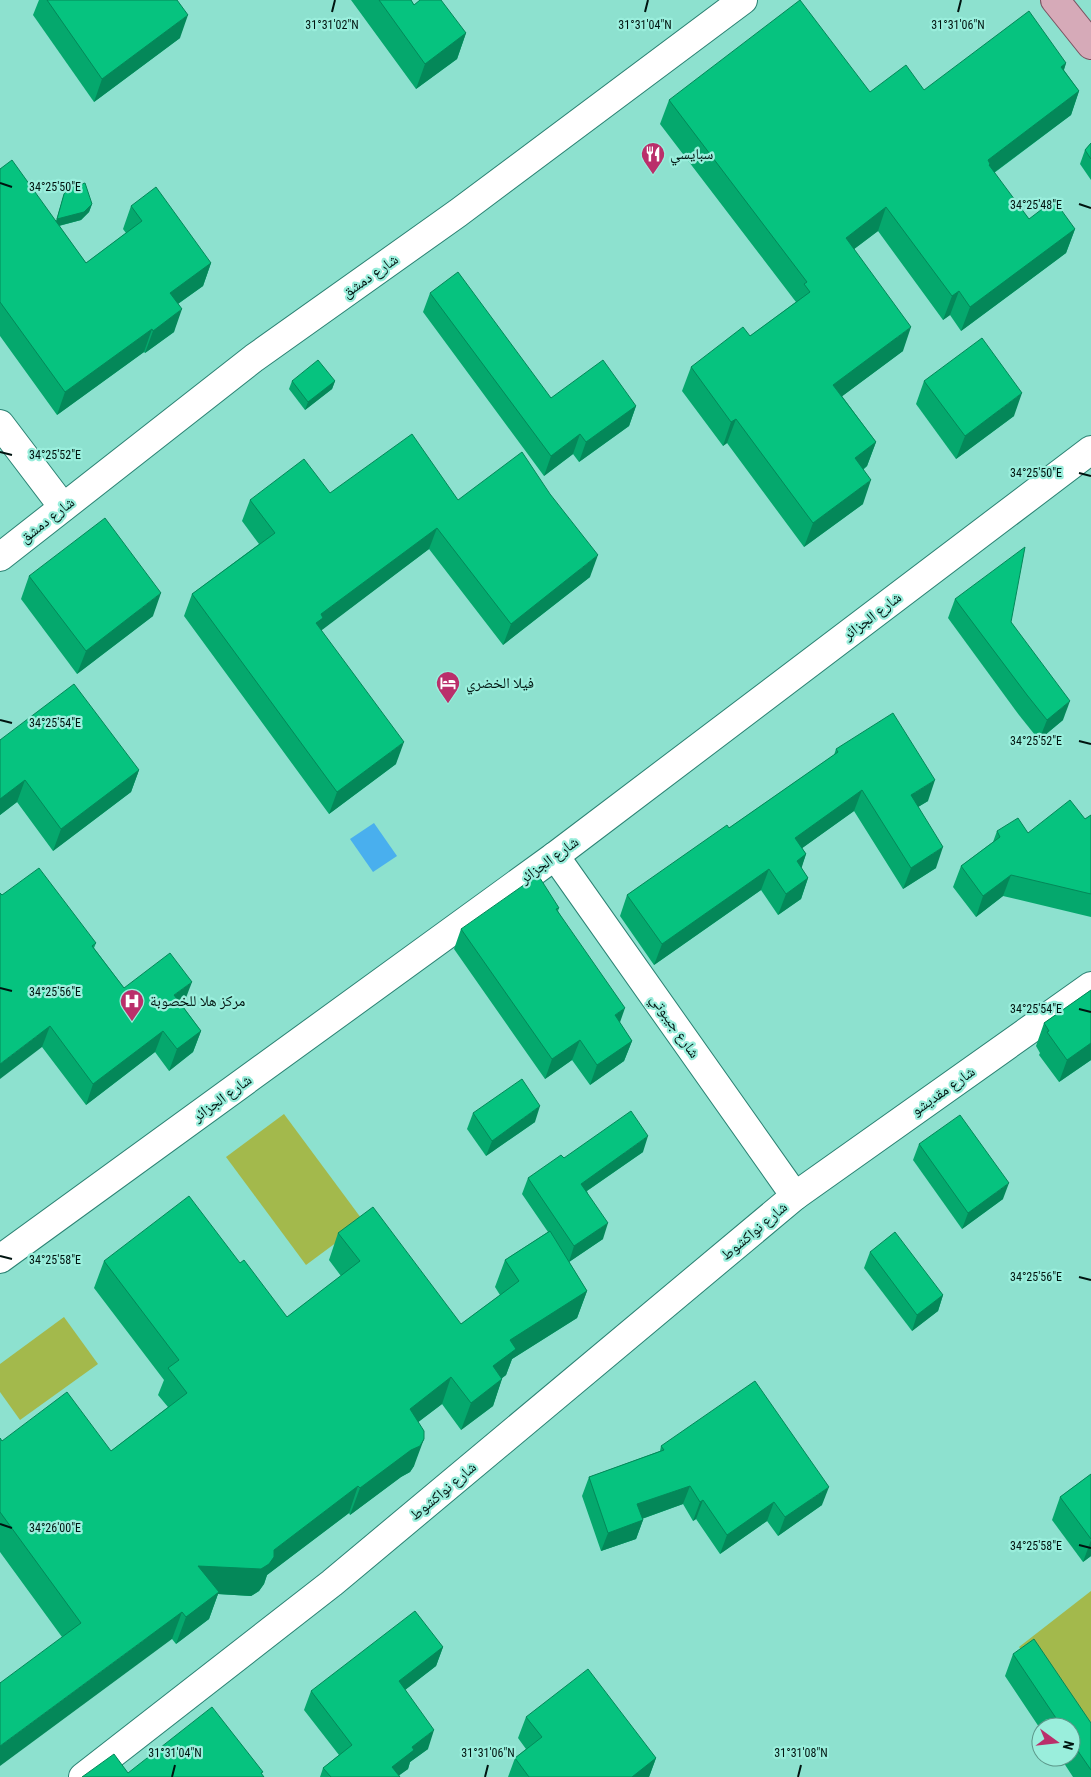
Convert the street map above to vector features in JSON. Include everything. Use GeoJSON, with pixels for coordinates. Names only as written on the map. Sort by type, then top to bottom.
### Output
{"type":"FeatureCollection","features":[{"type":"Feature","properties":{"kind":"main road"},"geometry":{"type":"LineString","coordinates":[[1055,0],[1091,45]]}},
{"type":"Feature","properties":{"kind":"street","name":"شارع دمشق"},"geometry":{"type":"LineString","coordinates":[[0,557],[254,358],[458,213],[744,0]]}},
{"type":"Feature","properties":{"kind":"street"},"geometry":{"type":"LineString","coordinates":[[0,424],[63,508]]}},
{"type":"Feature","properties":{"kind":"street","name":"شارع الجزائر"},"geometry":{"type":"LineString","coordinates":[[0,1260],[555,856],[1091,450]]}},
{"type":"Feature","properties":{"kind":"street","name":"شارع جيبوتي"},"geometry":{"type":"LineString","coordinates":[[555,856],[796,1196]]}},
{"type":"Feature","properties":{"kind":"street","name":"شارع مقديشو"},"geometry":{"type":"LineString","coordinates":[[796,1196],[1091,986]]}},
{"type":"Feature","properties":{"kind":"street","name":"شارع نواكشوط"},"geometry":{"type":"LineString","coordinates":[[83,1777],[332,1583],[796,1196]]}},
{"type":"Feature","properties":{"kind":"green space"},"geometry":{"type":"Polygon","coordinates":[[[284,1114],[364,1222],[306,1265],[226,1157],[284,1114]]]}},
{"type":"Feature","properties":{"kind":"green space"},"geometry":{"type":"Polygon","coordinates":[[[64,1317],[98,1364],[20,1420],[0,1392],[0,1364],[64,1317]]]}},
{"type":"Feature","properties":{"kind":"green space"},"geometry":{"type":"Polygon","coordinates":[[[1091,1591],[1091,1739],[1081,1726],[1081,1717],[1074,1717],[1019,1647],[1091,1591]]]}},
{"type":"Feature","properties":{"kind":"water"},"geometry":{"type":"Polygon","coordinates":[[[374,823],[397,856],[373,872],[350,839],[374,823]]]}},
{"type":"Feature","properties":{"kind":"building"},"geometry":{"type":"Polygon","coordinates":[[[47,0],[177,0],[188,15],[102,79],[47,0]]]}},
{"type":"Feature","properties":{"kind":"building"},"geometry":{"type":"Polygon","coordinates":[[[379,0],[411,0],[414,5],[420,0],[441,0],[466,33],[425,64],[379,0]]]}},
{"type":"Feature","properties":{"kind":"building"},"geometry":{"type":"Polygon","coordinates":[[[800,0],[870,92],[906,65],[924,90],[1029,11],[1066,63],[1061,67],[1079,91],[988,160],[989,165],[1029,219],[1054,200],[1075,229],[970,307],[959,291],[952,296],[886,207],[846,238],[911,327],[833,385],[876,442],[855,458],[871,480],[813,523],[736,419],[731,422],[691,367],[743,327],[750,336],[810,292],[804,284],[807,282],[669,100],[800,0]]]}},
{"type":"Feature","properties":{"kind":"building"},"geometry":{"type":"Polygon","coordinates":[[[1091,143],[1091,159],[1085,150],[1091,143]]]}},
{"type":"Feature","properties":{"kind":"building"},"geometry":{"type":"Polygon","coordinates":[[[12,160],[86,263],[142,221],[131,206],[156,187],[211,263],[170,293],[182,309],[65,392],[0,302],[0,169],[12,160]]]}},
{"type":"Feature","properties":{"kind":"building"},"geometry":{"type":"Polygon","coordinates":[[[85,183],[92,204],[84,212],[57,219],[64,194],[69,188],[85,183]]]}},
{"type":"Feature","properties":{"kind":"building"},"geometry":{"type":"Polygon","coordinates":[[[458,272],[551,398],[603,360],[636,406],[586,442],[580,434],[551,456],[430,293],[458,272]]]}},
{"type":"Feature","properties":{"kind":"building"},"geometry":{"type":"Polygon","coordinates":[[[982,338],[1022,393],[965,436],[924,381],[982,338]]]}},
{"type":"Feature","properties":{"kind":"building"},"geometry":{"type":"Polygon","coordinates":[[[318,360],[335,381],[308,402],[292,381],[318,360]]]}},
{"type":"Feature","properties":{"kind":"building"},"geometry":{"type":"Polygon","coordinates":[[[412,434],[458,500],[522,452],[550,494],[598,555],[511,624],[437,528],[321,614],[323,618],[316,623],[404,742],[337,792],[192,594],[275,533],[250,500],[304,459],[330,493],[412,434]]]}},
{"type":"Feature","properties":{"kind":"building"},"geometry":{"type":"Polygon","coordinates":[[[105,518],[161,593],[86,651],[29,576],[105,518]]]}},
{"type":"Feature","properties":{"kind":"building"},"geometry":{"type":"Polygon","coordinates":[[[1025,547],[1011,622],[1070,701],[1047,720],[955,599],[1025,547]]]}},
{"type":"Feature","properties":{"kind":"building"},"geometry":{"type":"Polygon","coordinates":[[[74,684],[139,770],[61,829],[25,780],[0,799],[0,740],[74,684]]]}},
{"type":"Feature","properties":{"kind":"building"},"geometry":{"type":"Polygon","coordinates":[[[893,713],[935,780],[911,795],[943,847],[911,868],[862,790],[795,838],[806,854],[797,861],[808,878],[786,894],[769,869],[662,944],[627,895],[727,825],[729,828],[838,752],[836,749],[893,713]]]}},
{"type":"Feature","properties":{"kind":"building"},"geometry":{"type":"Polygon","coordinates":[[[1070,800],[1085,819],[1091,815],[1091,894],[1011,875],[983,896],[961,866],[1000,837],[997,831],[1018,818],[1028,833],[1070,800]]]}},
{"type":"Feature","properties":{"kind":"building"},"geometry":{"type":"Polygon","coordinates":[[[39,868],[96,943],[92,946],[124,988],[170,953],[192,982],[174,995],[201,1031],[177,1049],[163,1031],[93,1084],[50,1026],[0,1064],[0,893],[2,895],[39,868]]]}},
{"type":"Feature","properties":{"kind":"building"},"geometry":{"type":"Polygon","coordinates":[[[538,875],[559,908],[556,909],[625,1008],[615,1015],[632,1041],[597,1065],[580,1040],[552,1059],[461,929],[538,875]]]}},
{"type":"Feature","properties":{"kind":"building"},"geometry":{"type":"Polygon","coordinates":[[[1091,990],[1091,1043],[1067,1060],[1047,1032],[1049,1031],[1044,1023],[1091,990]]]}},
{"type":"Feature","properties":{"kind":"building"},"geometry":{"type":"Polygon","coordinates":[[[522,1079],[540,1106],[492,1141],[473,1113],[522,1079]]]}},
{"type":"Feature","properties":{"kind":"building"},"geometry":{"type":"Polygon","coordinates":[[[631,1111],[648,1136],[581,1184],[608,1223],[574,1246],[528,1178],[561,1155],[564,1158],[631,1111]]]}},
{"type":"Feature","properties":{"kind":"building"},"geometry":{"type":"Polygon","coordinates":[[[960,1115],[1009,1183],[968,1213],[919,1144],[960,1115]]]}},
{"type":"Feature","properties":{"kind":"building"},"geometry":{"type":"Polygon","coordinates":[[[189,1196],[240,1263],[244,1260],[287,1317],[360,1261],[338,1233],[373,1207],[461,1324],[519,1281],[505,1260],[550,1231],[587,1291],[510,1340],[516,1349],[493,1366],[502,1379],[471,1403],[451,1377],[410,1409],[424,1431],[424,1439],[420,1446],[411,1450],[360,1488],[358,1486],[274,1550],[274,1557],[269,1564],[261,1569],[198,1566],[219,1592],[186,1617],[182,1612],[0,1746],[0,1683],[81,1623],[0,1512],[0,1438],[2,1441],[67,1392],[111,1451],[187,1393],[168,1368],[179,1360],[104,1261],[189,1196]]]}},
{"type":"Feature","properties":{"kind":"building"},"geometry":{"type":"Polygon","coordinates":[[[895,1232],[943,1295],[917,1315],[870,1252],[895,1232]]]}},
{"type":"Feature","properties":{"kind":"building"},"geometry":{"type":"Polygon","coordinates":[[[755,1381],[829,1487],[785,1517],[774,1502],[727,1535],[703,1500],[700,1502],[690,1486],[637,1504],[643,1520],[608,1533],[589,1477],[664,1450],[661,1446],[755,1381]]]}},
{"type":"Feature","properties":{"kind":"building"},"geometry":{"type":"Polygon","coordinates":[[[1091,1474],[1091,1539],[1060,1497],[1091,1474]]]}},
{"type":"Feature","properties":{"kind":"building"},"geometry":{"type":"Polygon","coordinates":[[[415,1611],[443,1647],[399,1681],[434,1730],[412,1747],[414,1750],[392,1767],[400,1777],[331,1777],[323,1768],[352,1745],[311,1691],[415,1611]]]}},
{"type":"Feature","properties":{"kind":"building"},"geometry":{"type":"Polygon","coordinates":[[[1034,1639],[1091,1723],[1091,1770],[1081,1756],[1081,1717],[1055,1717],[1013,1654],[1034,1639]]]}},
{"type":"Feature","properties":{"kind":"building"},"geometry":{"type":"Polygon","coordinates":[[[588,1669],[656,1758],[632,1777],[529,1777],[515,1758],[542,1737],[526,1717],[588,1669]]]}},
{"type":"Feature","properties":{"kind":"building"},"geometry":{"type":"Polygon","coordinates":[[[212,1707],[263,1772],[261,1773],[264,1777],[82,1777],[114,1754],[128,1773],[212,1707]]]}},
{"type":"Feature","properties":{"kind":"place","name":"سبايسي"},"geometry":{"type":"Point","coordinates":[653,175]}},
{"type":"Feature","properties":{"kind":"place","name":"فيلا الخضري"},"geometry":{"type":"Point","coordinates":[448,704]}},
{"type":"Feature","properties":{"kind":"place","name":"مركز هلا للخصوبة"},"geometry":{"type":"Point","coordinates":[132,1022]}}]}
